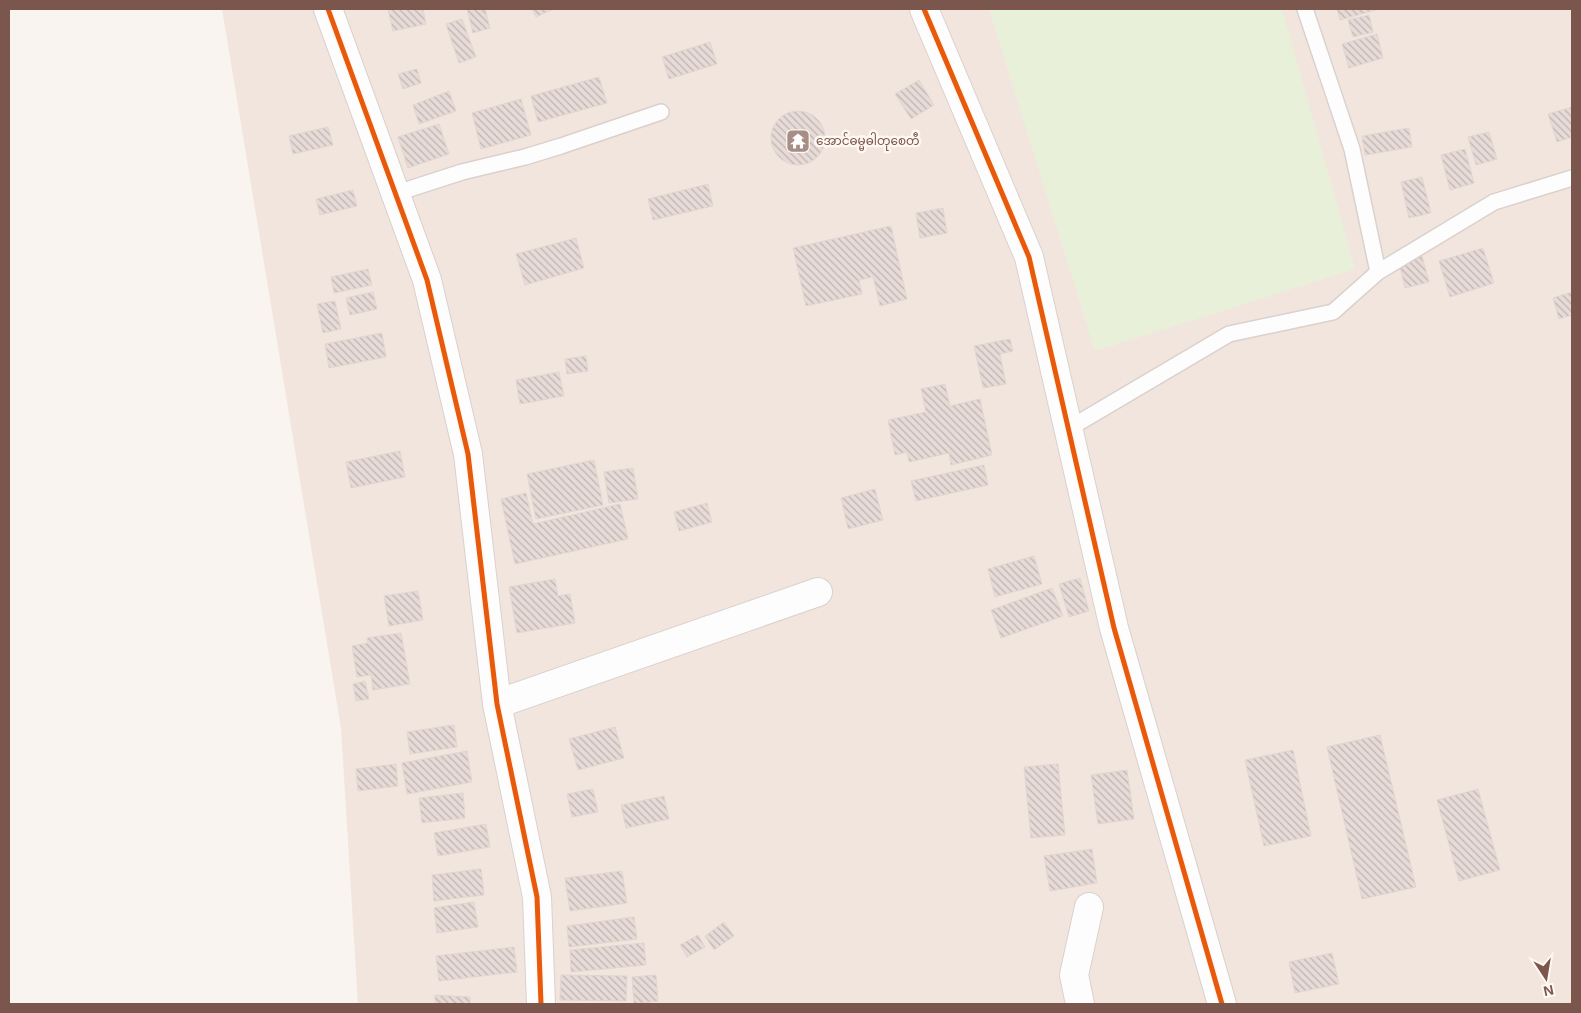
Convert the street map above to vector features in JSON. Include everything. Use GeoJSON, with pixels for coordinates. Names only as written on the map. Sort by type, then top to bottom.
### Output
{"type":"FeatureCollection","features":[{"type":"Feature","properties":{"kind":"street"},"geometry":{"type":"LineString","coordinates":[[328,9],[427,280],[468,454],[497,704],[537,897],[541,1004]]}},
{"type":"Feature","properties":{"kind":"street"},"geometry":{"type":"LineString","coordinates":[[924,9],[1029,257],[1114,628],[1222,1004]]}},
{"type":"Feature","properties":{"kind":"street"},"geometry":{"type":"LineString","coordinates":[[497,704],[818,592]]}},
{"type":"Feature","properties":{"kind":"street"},"geometry":{"type":"LineString","coordinates":[[1080,1004],[1074,976],[1089,906]]}},
{"type":"Feature","properties":{"kind":"lane"},"geometry":{"type":"LineString","coordinates":[[1305,9],[1352,149],[1378,272]]}},
{"type":"Feature","properties":{"kind":"lane"},"geometry":{"type":"LineString","coordinates":[[394,194],[462,172],[525,157],[661,112]]}},
{"type":"Feature","properties":{"kind":"lane"},"geometry":{"type":"LineString","coordinates":[[1068,428],[1229,334],[1333,312],[1378,272],[1494,202],[1572,178]]}},
{"type":"Feature","properties":{"kind":"shaded area"},"geometry":{"type":"Polygon","coordinates":[[[222,9],[1572,9],[1572,1004],[358,1004],[341,728],[222,9]]]}},
{"type":"Feature","properties":{"kind":"green space"},"geometry":{"type":"Polygon","coordinates":[[[989,9],[1282,9],[1355,269],[1095,351],[989,9]]]}},
{"type":"Feature","properties":{"kind":"building"},"geometry":{"type":"Polygon","coordinates":[[[388,9],[423,9],[426,24],[393,31],[388,9]]]}},
{"type":"Feature","properties":{"kind":"building"},"geometry":{"type":"Polygon","coordinates":[[[467,9],[485,9],[490,28],[473,33],[467,9]]]}},
{"type":"Feature","properties":{"kind":"building"},"geometry":{"type":"Polygon","coordinates":[[[532,9],[553,9],[536,17],[532,9]]]}},
{"type":"Feature","properties":{"kind":"building"},"geometry":{"type":"Polygon","coordinates":[[[1337,9],[1379,9],[1340,20],[1337,9]]]}},
{"type":"Feature","properties":{"kind":"building"},"geometry":{"type":"Polygon","coordinates":[[[1369,15],[1373,32],[1353,37],[1348,20],[1369,15]]]}},
{"type":"Feature","properties":{"kind":"building"},"geometry":{"type":"Polygon","coordinates":[[[462,19],[476,57],[459,63],[446,24],[462,19]]]}},
{"type":"Feature","properties":{"kind":"building"},"geometry":{"type":"Polygon","coordinates":[[[1377,34],[1383,58],[1349,68],[1342,44],[1377,34]]]}},
{"type":"Feature","properties":{"kind":"building"},"geometry":{"type":"Polygon","coordinates":[[[710,42],[717,64],[669,79],[662,57],[710,42]]]}},
{"type":"Feature","properties":{"kind":"building"},"geometry":{"type":"Polygon","coordinates":[[[417,69],[421,83],[403,89],[398,74],[417,69]]]}},
{"type":"Feature","properties":{"kind":"building"},"geometry":{"type":"Polygon","coordinates":[[[599,77],[607,103],[538,122],[531,96],[599,77]]]}},
{"type":"Feature","properties":{"kind":"building"},"geometry":{"type":"Polygon","coordinates":[[[919,80],[934,105],[911,119],[895,94],[919,80]]]}},
{"type":"Feature","properties":{"kind":"building"},"geometry":{"type":"Polygon","coordinates":[[[449,91],[456,111],[419,124],[413,105],[449,91]]]}},
{"type":"Feature","properties":{"kind":"building"},"geometry":{"type":"Polygon","coordinates":[[[521,99],[531,135],[481,149],[472,113],[521,99]]]}},
{"type":"Feature","properties":{"kind":"building"},"geometry":{"type":"Polygon","coordinates":[[[1572,107],[1572,137],[1557,142],[1548,114],[1572,107]]]}},
{"type":"Feature","properties":{"kind":"building","name":"အောင်ဓမ္မဓါတုစေတီ"},"geometry":{"type":"Polygon","coordinates":[[[793,111],[803,111],[813,115],[821,123],[825,138],[821,153],[813,161],[803,165],[793,165],[783,161],[775,153],[771,143],[771,133],[775,123],[783,115],[793,111]]]}},
{"type":"Feature","properties":{"kind":"building"},"geometry":{"type":"Polygon","coordinates":[[[439,124],[449,154],[408,168],[398,137],[439,124]]]}},
{"type":"Feature","properties":{"kind":"building"},"geometry":{"type":"Polygon","coordinates":[[[328,127],[333,145],[293,154],[289,136],[328,127]]]}},
{"type":"Feature","properties":{"kind":"building"},"geometry":{"type":"Polygon","coordinates":[[[1409,128],[1412,147],[1365,155],[1362,136],[1409,128]]]}},
{"type":"Feature","properties":{"kind":"building"},"geometry":{"type":"Polygon","coordinates":[[[1489,132],[1497,159],[1476,165],[1468,137],[1489,132]]]}},
{"type":"Feature","properties":{"kind":"building"},"geometry":{"type":"Polygon","coordinates":[[[1465,149],[1474,183],[1450,190],[1441,155],[1465,149]]]}},
{"type":"Feature","properties":{"kind":"building"},"geometry":{"type":"Polygon","coordinates":[[[1422,177],[1431,213],[1409,218],[1401,182],[1422,177]]]}},
{"type":"Feature","properties":{"kind":"building"},"geometry":{"type":"Polygon","coordinates":[[[708,184],[713,206],[653,220],[648,199],[708,184]]]}},
{"type":"Feature","properties":{"kind":"building"},"geometry":{"type":"Polygon","coordinates":[[[353,190],[357,206],[320,215],[316,199],[353,190]]]}},
{"type":"Feature","properties":{"kind":"building"},"geometry":{"type":"Polygon","coordinates":[[[943,208],[947,233],[920,238],[916,213],[943,208]]]}},
{"type":"Feature","properties":{"kind":"building"},"geometry":{"type":"Polygon","coordinates":[[[891,226],[907,299],[880,306],[873,277],[859,280],[862,294],[806,306],[793,248],[891,226]]]}},
{"type":"Feature","properties":{"kind":"building"},"geometry":{"type":"Polygon","coordinates":[[[576,238],[584,268],[525,285],[516,254],[576,238]]]}},
{"type":"Feature","properties":{"kind":"building"},"geometry":{"type":"Polygon","coordinates":[[[1483,248],[1494,283],[1450,297],[1439,261],[1483,248]]]}},
{"type":"Feature","properties":{"kind":"building"},"geometry":{"type":"Polygon","coordinates":[[[1422,256],[1429,282],[1405,288],[1399,263],[1422,256]]]}},
{"type":"Feature","properties":{"kind":"building"},"geometry":{"type":"Polygon","coordinates":[[[368,269],[372,285],[334,293],[331,277],[368,269]]]}},
{"type":"Feature","properties":{"kind":"building"},"geometry":{"type":"Polygon","coordinates":[[[373,292],[377,309],[350,315],[346,298],[373,292]]]}},
{"type":"Feature","properties":{"kind":"building"},"geometry":{"type":"Polygon","coordinates":[[[1572,292],[1572,315],[1559,319],[1553,298],[1572,292]]]}},
{"type":"Feature","properties":{"kind":"building"},"geometry":{"type":"Polygon","coordinates":[[[335,301],[341,329],[323,333],[317,304],[335,301]]]}},
{"type":"Feature","properties":{"kind":"building"},"geometry":{"type":"Polygon","coordinates":[[[382,333],[386,357],[329,368],[325,344],[382,333]]]}},
{"type":"Feature","properties":{"kind":"building"},"geometry":{"type":"Polygon","coordinates":[[[1010,339],[1013,351],[1000,354],[1006,384],[983,388],[974,346],[1010,339]]]}},
{"type":"Feature","properties":{"kind":"building"},"geometry":{"type":"Polygon","coordinates":[[[586,356],[588,371],[567,374],[565,359],[586,356]]]}},
{"type":"Feature","properties":{"kind":"building"},"geometry":{"type":"Polygon","coordinates":[[[559,372],[564,396],[520,404],[516,380],[559,372]]]}},
{"type":"Feature","properties":{"kind":"building"},"geometry":{"type":"Polygon","coordinates":[[[945,384],[950,406],[980,399],[992,455],[951,465],[949,453],[909,462],[907,452],[895,455],[888,420],[926,412],[921,389],[945,384]]]}},
{"type":"Feature","properties":{"kind":"building"},"geometry":{"type":"Polygon","coordinates":[[[400,451],[405,477],[351,488],[346,462],[400,451]]]}},
{"type":"Feature","properties":{"kind":"building"},"geometry":{"type":"Polygon","coordinates":[[[594,460],[603,505],[536,519],[527,474],[594,460]]]}},
{"type":"Feature","properties":{"kind":"building"},"geometry":{"type":"Polygon","coordinates":[[[984,465],[988,485],[916,501],[911,481],[984,465]]]}},
{"type":"Feature","properties":{"kind":"building"},"geometry":{"type":"Polygon","coordinates":[[[633,468],[638,499],[609,503],[604,472],[633,468]]]}},
{"type":"Feature","properties":{"kind":"building"},"geometry":{"type":"Polygon","coordinates":[[[875,489],[883,520],[848,529],[841,498],[875,489]]]}},
{"type":"Feature","properties":{"kind":"building"},"geometry":{"type":"Polygon","coordinates":[[[526,493],[533,524],[620,504],[628,539],[515,564],[501,499],[526,493]]]}},
{"type":"Feature","properties":{"kind":"building"},"geometry":{"type":"Polygon","coordinates":[[[707,503],[712,522],[679,531],[674,512],[707,503]]]}},
{"type":"Feature","properties":{"kind":"building"},"geometry":{"type":"Polygon","coordinates":[[[1034,556],[1042,584],[995,597],[988,569],[1034,556]]]}},
{"type":"Feature","properties":{"kind":"building"},"geometry":{"type":"Polygon","coordinates":[[[1080,578],[1089,611],[1069,617],[1059,584],[1080,578]]]}},
{"type":"Feature","properties":{"kind":"building"},"geometry":{"type":"Polygon","coordinates":[[[555,579],[558,596],[570,594],[575,623],[517,633],[509,587],[555,579]]]}},
{"type":"Feature","properties":{"kind":"building"},"geometry":{"type":"Polygon","coordinates":[[[1052,588],[1063,616],[1001,638],[991,610],[1052,588]]]}},
{"type":"Feature","properties":{"kind":"building"},"geometry":{"type":"Polygon","coordinates":[[[418,591],[423,620],[389,626],[384,596],[418,591]]]}},
{"type":"Feature","properties":{"kind":"building"},"geometry":{"type":"Polygon","coordinates":[[[401,633],[410,684],[373,690],[371,675],[357,677],[352,646],[368,643],[367,638],[401,633]]]}},
{"type":"Feature","properties":{"kind":"building"},"geometry":{"type":"Polygon","coordinates":[[[365,681],[369,699],[356,701],[353,684],[365,681]]]}},
{"type":"Feature","properties":{"kind":"building"},"geometry":{"type":"Polygon","coordinates":[[[454,725],[457,747],[410,754],[407,732],[454,725]]]}},
{"type":"Feature","properties":{"kind":"building"},"geometry":{"type":"Polygon","coordinates":[[[615,727],[624,758],[578,770],[569,739],[615,727]]]}},
{"type":"Feature","properties":{"kind":"building"},"geometry":{"type":"Polygon","coordinates":[[[1380,735],[1416,887],[1362,899],[1327,747],[1380,735]]]}},
{"type":"Feature","properties":{"kind":"building"},"geometry":{"type":"Polygon","coordinates":[[[1293,750],[1311,836],[1264,846],[1245,760],[1293,750]]]}},
{"type":"Feature","properties":{"kind":"building"},"geometry":{"type":"Polygon","coordinates":[[[467,751],[472,782],[407,794],[402,763],[467,751]]]}},
{"type":"Feature","properties":{"kind":"building"},"geometry":{"type":"Polygon","coordinates":[[[396,764],[398,786],[358,791],[356,769],[396,764]]]}},
{"type":"Feature","properties":{"kind":"building"},"geometry":{"type":"Polygon","coordinates":[[[1058,764],[1065,835],[1031,838],[1024,767],[1058,764]]]}},
{"type":"Feature","properties":{"kind":"building"},"geometry":{"type":"Polygon","coordinates":[[[1127,770],[1134,819],[1098,824],[1091,775],[1127,770]]]}},
{"type":"Feature","properties":{"kind":"building"},"geometry":{"type":"Polygon","coordinates":[[[593,789],[598,812],[572,817],[567,794],[593,789]]]}},
{"type":"Feature","properties":{"kind":"building"},"geometry":{"type":"Polygon","coordinates":[[[1478,789],[1500,870],[1459,881],[1437,800],[1478,789]]]}},
{"type":"Feature","properties":{"kind":"building"},"geometry":{"type":"Polygon","coordinates":[[[463,793],[465,818],[422,823],[419,798],[463,793]]]}},
{"type":"Feature","properties":{"kind":"building"},"geometry":{"type":"Polygon","coordinates":[[[664,796],[669,819],[626,828],[621,805],[664,796]]]}},
{"type":"Feature","properties":{"kind":"building"},"geometry":{"type":"Polygon","coordinates":[[[486,824],[490,847],[438,856],[434,833],[486,824]]]}},
{"type":"Feature","properties":{"kind":"building"},"geometry":{"type":"Polygon","coordinates":[[[1092,849],[1097,883],[1050,891],[1044,856],[1092,849]]]}},
{"type":"Feature","properties":{"kind":"building"},"geometry":{"type":"Polygon","coordinates":[[[481,869],[484,895],[434,901],[432,875],[481,869]]]}},
{"type":"Feature","properties":{"kind":"building"},"geometry":{"type":"Polygon","coordinates":[[[622,871],[627,903],[570,911],[565,878],[622,871]]]}},
{"type":"Feature","properties":{"kind":"building"},"geometry":{"type":"Polygon","coordinates":[[[474,902],[478,927],[437,933],[434,908],[474,902]]]}},
{"type":"Feature","properties":{"kind":"building"},"geometry":{"type":"Polygon","coordinates":[[[634,917],[637,939],[569,947],[567,926],[634,917]]]}},
{"type":"Feature","properties":{"kind":"building"},"geometry":{"type":"Polygon","coordinates":[[[724,922],[734,936],[714,950],[705,936],[724,922]]]}},
{"type":"Feature","properties":{"kind":"building"},"geometry":{"type":"Polygon","coordinates":[[[698,935],[705,947],[687,957],[680,945],[698,935]]]}},
{"type":"Feature","properties":{"kind":"building"},"geometry":{"type":"Polygon","coordinates":[[[644,943],[646,965],[571,972],[570,950],[644,943]]]}},
{"type":"Feature","properties":{"kind":"building"},"geometry":{"type":"Polygon","coordinates":[[[514,947],[517,972],[439,981],[436,956],[514,947]]]}},
{"type":"Feature","properties":{"kind":"building"},"geometry":{"type":"Polygon","coordinates":[[[1332,953],[1339,984],[1295,993],[1289,962],[1332,953]]]}},
{"type":"Feature","properties":{"kind":"building"},"geometry":{"type":"Polygon","coordinates":[[[561,975],[627,976],[626,1001],[560,1000],[561,975]]]}},
{"type":"Feature","properties":{"kind":"building"},"geometry":{"type":"Polygon","coordinates":[[[656,975],[658,1001],[634,1004],[632,977],[656,975]]]}},
{"type":"Feature","properties":{"kind":"building"},"geometry":{"type":"Polygon","coordinates":[[[435,995],[470,997],[470,1004],[435,1004],[435,995]]]}},
{"type":"Feature","properties":{"kind":"cycle path"},"geometry":{"type":"LineString","coordinates":[[328,9],[427,280],[468,454],[497,704],[537,897],[541,1004]]}},
{"type":"Feature","properties":{"kind":"cycle path"},"geometry":{"type":"LineString","coordinates":[[924,9],[1029,257],[1114,628],[1222,1004]]}},
{"type":"Feature","properties":{"kind":"place","name":"အောင်ဓမ္မဓါတုစေတီ"},"geometry":{"type":"Point","coordinates":[798,141]}}]}
